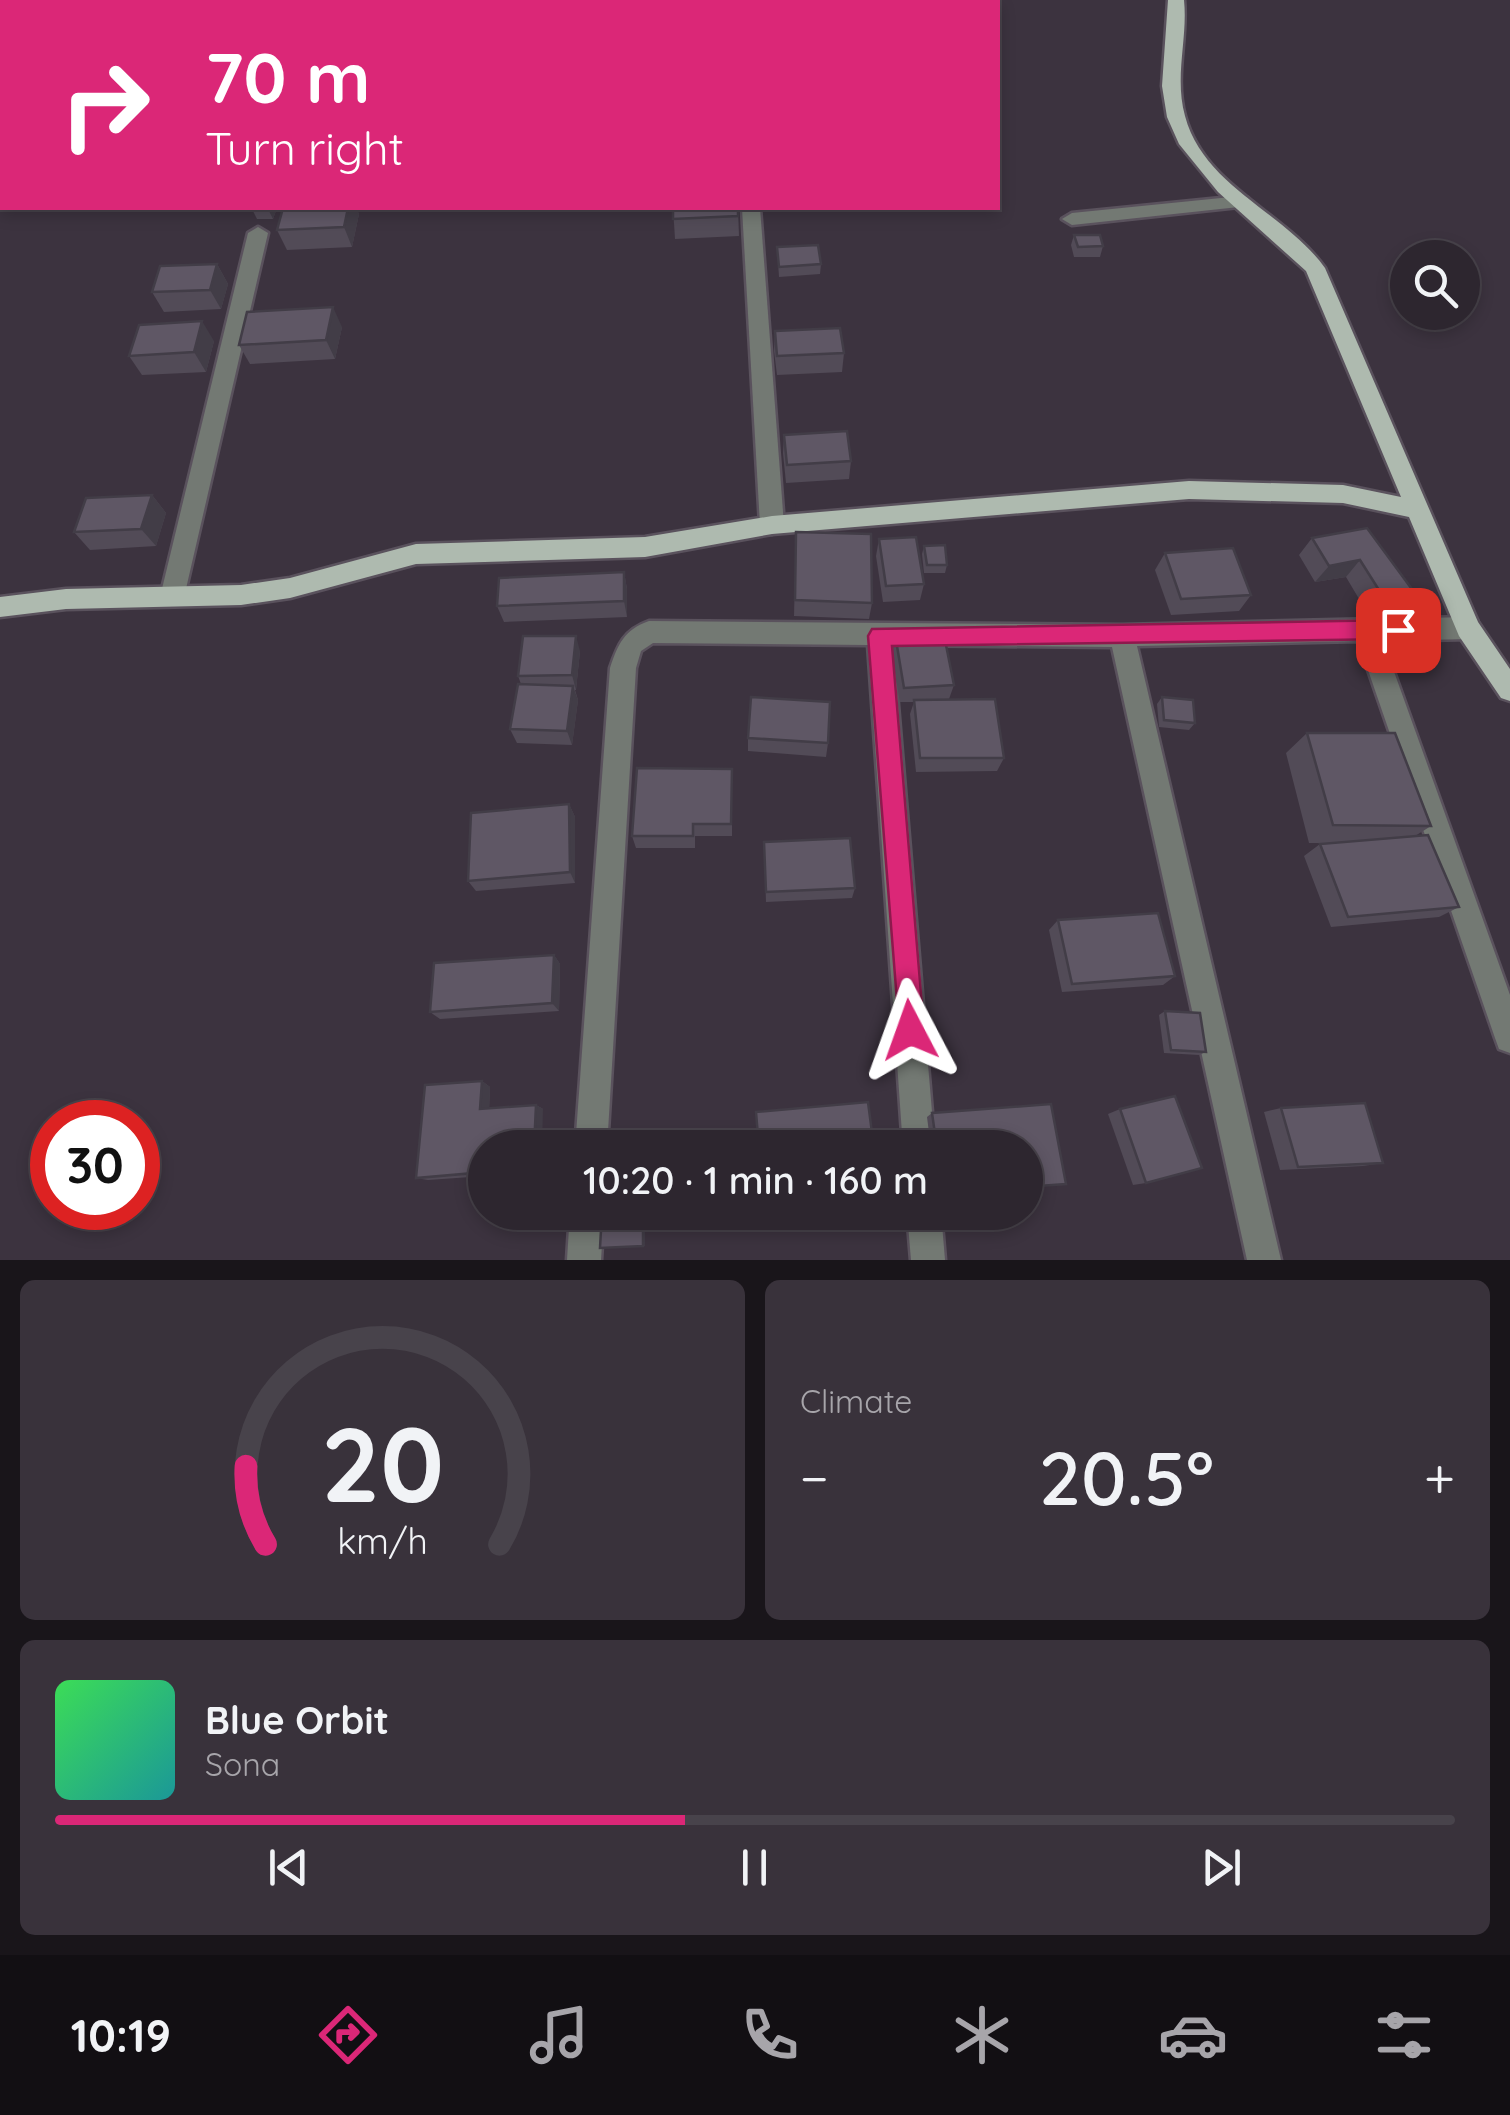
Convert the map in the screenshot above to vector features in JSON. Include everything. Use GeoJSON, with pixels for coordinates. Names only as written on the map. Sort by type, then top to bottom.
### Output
{"type":"FeatureCollection","features":[{"type":"Feature","properties":{"kind":"main road"},"geometry":{"type":"LineString","coordinates":[[1176,0],[1170,85],[1179,135],[1204,172],[1296,246],[1316,268],[1458,628],[1510,690]]}},
{"type":"Feature","properties":{"kind":"main road"},"geometry":{"type":"LineString","coordinates":[[0,607],[173,593],[241,595],[290,588],[416,554],[645,547],[772,525],[1189,490],[1342,494],[1414,509]]}},
{"type":"Feature","properties":{"kind":"street"},"geometry":{"type":"LineString","coordinates":[[1072,219],[1241,202]]}},
{"type":"Feature","properties":{"kind":"street"},"geometry":{"type":"LineString","coordinates":[[752,210],[772,525]]}},
{"type":"Feature","properties":{"kind":"street"},"geometry":{"type":"LineString","coordinates":[[173,593],[258,233]]}},
{"type":"Feature","properties":{"kind":"street"},"geometry":{"type":"LineString","coordinates":[[592,1130],[623,668],[630,644],[649,632],[671,629],[880,636],[1122,636],[1458,628]]}},
{"type":"Feature","properties":{"kind":"street"},"geometry":{"type":"LineString","coordinates":[[1367,630],[1510,1038]]}},
{"type":"Feature","properties":{"kind":"street"},"geometry":{"type":"LineString","coordinates":[[880,636],[918,1130]]}},
{"type":"Feature","properties":{"kind":"street"},"geometry":{"type":"LineString","coordinates":[[1122,636],[1264,1260]]}},
{"type":"Feature","properties":{"kind":"street"},"geometry":{"type":"LineString","coordinates":[[584,1260],[586,1230]]}},
{"type":"Feature","properties":{"kind":"street"},"geometry":{"type":"LineString","coordinates":[[926,1230],[928,1260]]}},
{"type":"Feature","properties":{"kind":"building"},"geometry":{"type":"Polygon","coordinates":[[[282,210],[348,210],[344,227],[277,230],[282,210]]]}},
{"type":"Feature","properties":{"kind":"building"},"geometry":{"type":"Polygon","coordinates":[[[673,210],[738,210],[738,216],[673,219],[673,210]]]}},
{"type":"Feature","properties":{"kind":"building"},"geometry":{"type":"Polygon","coordinates":[[[1074,235],[1100,235],[1103,246],[1078,247],[1074,235]]]}},
{"type":"Feature","properties":{"kind":"building"},"geometry":{"type":"Polygon","coordinates":[[[818,245],[821,264],[779,267],[777,247],[818,245]]]}},
{"type":"Feature","properties":{"kind":"building"},"geometry":{"type":"Polygon","coordinates":[[[217,264],[210,290],[152,292],[160,266],[217,264]]]}},
{"type":"Feature","properties":{"kind":"building"},"geometry":{"type":"Polygon","coordinates":[[[333,307],[326,340],[239,345],[247,312],[333,307]]]}},
{"type":"Feature","properties":{"kind":"building"},"geometry":{"type":"Polygon","coordinates":[[[202,321],[194,352],[129,356],[139,325],[202,321]]]}},
{"type":"Feature","properties":{"kind":"building"},"geometry":{"type":"Polygon","coordinates":[[[840,328],[844,353],[777,356],[775,331],[840,328]]]}},
{"type":"Feature","properties":{"kind":"building"},"geometry":{"type":"Polygon","coordinates":[[[847,431],[851,461],[787,465],[784,435],[847,431]]]}},
{"type":"Feature","properties":{"kind":"building"},"geometry":{"type":"Polygon","coordinates":[[[152,495],[141,529],[74,532],[86,498],[152,495]]]}},
{"type":"Feature","properties":{"kind":"building"},"geometry":{"type":"Polygon","coordinates":[[[1367,528],[1414,592],[1384,598],[1360,560],[1329,566],[1312,538],[1367,528]]]}},
{"type":"Feature","properties":{"kind":"building"},"geometry":{"type":"Polygon","coordinates":[[[796,532],[871,534],[872,603],[795,600],[796,532]]]}},
{"type":"Feature","properties":{"kind":"building"},"geometry":{"type":"Polygon","coordinates":[[[916,537],[924,584],[886,586],[879,539],[916,537]]]}},
{"type":"Feature","properties":{"kind":"building"},"geometry":{"type":"Polygon","coordinates":[[[945,545],[947,565],[927,565],[924,546],[945,545]]]}},
{"type":"Feature","properties":{"kind":"building"},"geometry":{"type":"Polygon","coordinates":[[[1233,548],[1251,595],[1181,599],[1165,553],[1233,548]]]}},
{"type":"Feature","properties":{"kind":"building"},"geometry":{"type":"Polygon","coordinates":[[[624,572],[624,601],[497,606],[499,578],[624,572]]]}},
{"type":"Feature","properties":{"kind":"building"},"geometry":{"type":"Polygon","coordinates":[[[943,630],[954,685],[904,688],[895,634],[943,630]]]}},
{"type":"Feature","properties":{"kind":"building"},"geometry":{"type":"Polygon","coordinates":[[[523,636],[576,636],[572,675],[518,676],[523,636]]]}},
{"type":"Feature","properties":{"kind":"building"},"geometry":{"type":"Polygon","coordinates":[[[518,684],[573,686],[567,731],[510,729],[518,684]]]}},
{"type":"Feature","properties":{"kind":"building"},"geometry":{"type":"Polygon","coordinates":[[[751,697],[830,702],[828,743],[748,738],[751,697]]]}},
{"type":"Feature","properties":{"kind":"building"},"geometry":{"type":"Polygon","coordinates":[[[1162,697],[1193,700],[1195,723],[1164,720],[1162,697]]]}},
{"type":"Feature","properties":{"kind":"building"},"geometry":{"type":"Polygon","coordinates":[[[995,699],[1004,758],[920,758],[914,700],[995,699]]]}},
{"type":"Feature","properties":{"kind":"building"},"geometry":{"type":"Polygon","coordinates":[[[1307,733],[1395,733],[1431,826],[1333,825],[1307,733]]]}},
{"type":"Feature","properties":{"kind":"building"},"geometry":{"type":"Polygon","coordinates":[[[637,768],[732,769],[731,824],[693,824],[693,836],[632,836],[637,768]]]}},
{"type":"Feature","properties":{"kind":"building"},"geometry":{"type":"Polygon","coordinates":[[[569,804],[570,872],[468,881],[471,813],[569,804]]]}},
{"type":"Feature","properties":{"kind":"building"},"geometry":{"type":"Polygon","coordinates":[[[1428,835],[1459,907],[1348,917],[1320,844],[1428,835]]]}},
{"type":"Feature","properties":{"kind":"building"},"geometry":{"type":"Polygon","coordinates":[[[850,838],[855,888],[766,892],[764,842],[850,838]]]}},
{"type":"Feature","properties":{"kind":"building"},"geometry":{"type":"Polygon","coordinates":[[[1158,913],[1175,976],[1072,984],[1058,920],[1158,913]]]}},
{"type":"Feature","properties":{"kind":"building"},"geometry":{"type":"Polygon","coordinates":[[[554,955],[552,1003],[430,1012],[434,963],[554,955]]]}},
{"type":"Feature","properties":{"kind":"building"},"geometry":{"type":"Polygon","coordinates":[[[1165,1011],[1200,1013],[1206,1052],[1171,1050],[1165,1011]]]}},
{"type":"Feature","properties":{"kind":"building"},"geometry":{"type":"Polygon","coordinates":[[[482,1081],[480,1109],[536,1105],[535,1130],[468,1130],[468,1173],[416,1178],[425,1085],[482,1081]]]}},
{"type":"Feature","properties":{"kind":"building"},"geometry":{"type":"Polygon","coordinates":[[[1175,1096],[1202,1168],[1146,1183],[1120,1109],[1175,1096]]]}},
{"type":"Feature","properties":{"kind":"building"},"geometry":{"type":"Polygon","coordinates":[[[868,1102],[872,1130],[758,1130],[756,1112],[868,1102]]]}},
{"type":"Feature","properties":{"kind":"building"},"geometry":{"type":"Polygon","coordinates":[[[1365,1103],[1383,1163],[1298,1167],[1281,1108],[1365,1103]]]}},
{"type":"Feature","properties":{"kind":"building"},"geometry":{"type":"Polygon","coordinates":[[[1051,1104],[1066,1184],[1043,1186],[1043,1130],[934,1130],[932,1113],[1051,1104]]]}},
{"type":"Feature","properties":{"kind":"building"},"geometry":{"type":"Polygon","coordinates":[[[601,1230],[643,1230],[643,1246],[600,1248],[601,1230]]]}},
{"type":"Feature","properties":{"kind":"route"},"geometry":{"type":"LineString","coordinates":[[910,1030],[880,636],[1398,630]]}}]}
